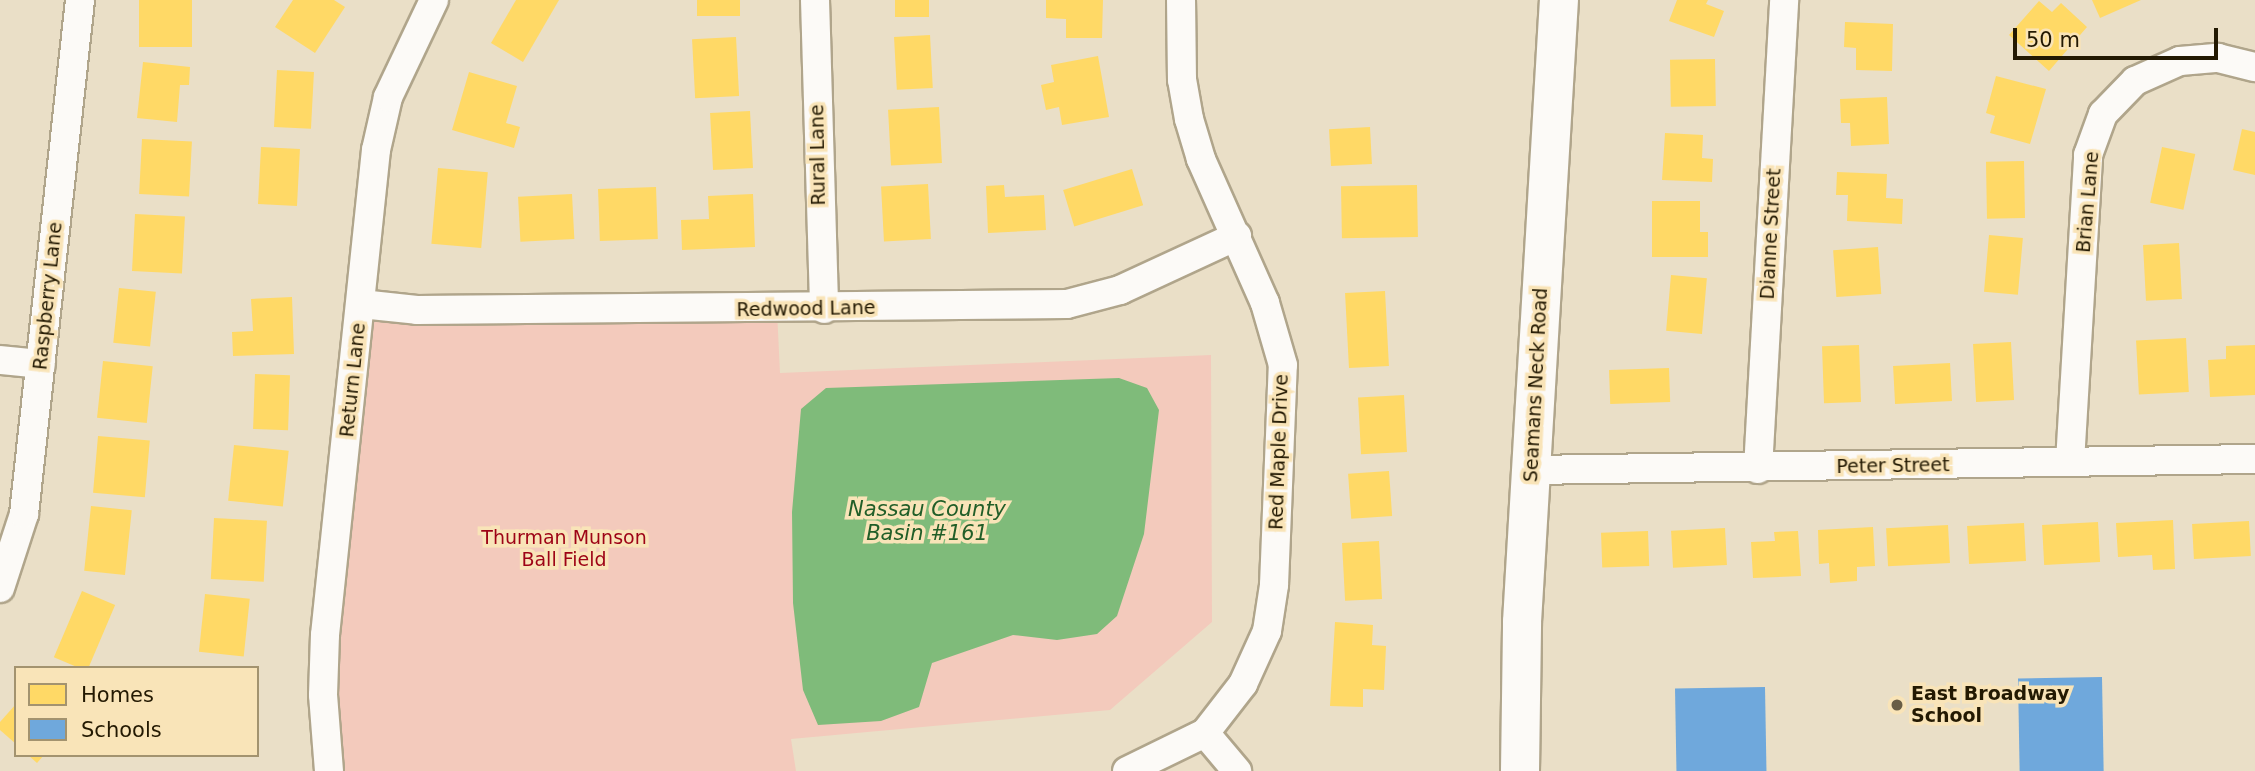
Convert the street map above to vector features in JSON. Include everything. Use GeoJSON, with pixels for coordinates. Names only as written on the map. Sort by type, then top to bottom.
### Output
{"type":"FeatureCollection","features":[{"type":"Feature","properties":{"kind":"main road","name":"Seamans Neck Road"},"geometry":{"type":"LineString","coordinates":[[1520,771],[1531,470],[1559,0]]}},
{"type":"Feature","properties":{"kind":"street","name":"Raspberry Lane"},"geometry":{"type":"LineString","coordinates":[[0,588],[24,514],[80,0]]}},
{"type":"Feature","properties":{"kind":"street","name":"Return Lane"},"geometry":{"type":"LineString","coordinates":[[329,771],[323,695],[325,635],[376,150],[388,97],[434,0]]}},
{"type":"Feature","properties":{"kind":"street","name":"Rural Lane"},"geometry":{"type":"LineString","coordinates":[[816,0],[824,309]]}},
{"type":"Feature","properties":{"kind":"street","name":"Red Maple Drive"},"geometry":{"type":"LineString","coordinates":[[1127,771],[1205,733],[1243,684],[1253,663],[1267,631],[1274,586],[1283,365],[1265,303],[1201,159],[1189,119],[1182,80],[1181,0]]}},
{"type":"Feature","properties":{"kind":"street","name":"Dianne Street"},"geometry":{"type":"LineString","coordinates":[[1758,469],[1784,0]]}},
{"type":"Feature","properties":{"kind":"street","name":"Brian Lane"},"geometry":{"type":"LineString","coordinates":[[2070,462],[2088,155],[2103,114],[2135,82],[2180,61],[2218,58],[2255,67]]}},
{"type":"Feature","properties":{"kind":"street","name":"Redwood Lane"},"geometry":{"type":"LineString","coordinates":[[361,304],[416,310],[824,309],[1067,304],[1121,290],[1237,236]]}},
{"type":"Feature","properties":{"kind":"street"},"geometry":{"type":"LineString","coordinates":[[0,360],[41,364]]}},
{"type":"Feature","properties":{"kind":"street","name":"Peter Street"},"geometry":{"type":"LineString","coordinates":[[1531,470],[1758,469],[2255,459]]}},
{"type":"Feature","properties":{"kind":"street"},"geometry":{"type":"LineString","coordinates":[[1205,733],[1237,771]]}},
{"type":"Feature","properties":{"kind":"green space","name":"Thurman Munson Ball Field"},"geometry":{"type":"Polygon","coordinates":[[[366,310],[777,310],[780,373],[1211,355],[1212,622],[1110,710],[791,739],[796,771],[335,771],[329,697],[366,310]]]}},
{"type":"Feature","properties":{"kind":"water","name":"Nassau County Basin #161"},"geometry":{"type":"Polygon","coordinates":[[[1119,378],[1147,388],[1159,410],[1144,534],[1117,616],[1097,634],[1057,640],[1013,635],[932,663],[919,707],[881,721],[818,725],[803,690],[793,603],[792,512],[801,409],[826,388],[1119,378]]]}},
{"type":"Feature","properties":{"kind":"building: Homes"},"geometry":{"type":"Polygon","coordinates":[[[139,0],[192,0],[192,47],[139,47],[139,0]]]}},
{"type":"Feature","properties":{"kind":"building: Homes"},"geometry":{"type":"Polygon","coordinates":[[[293,0],[334,0],[345,7],[315,53],[275,27],[293,0]]]}},
{"type":"Feature","properties":{"kind":"building: Homes"},"geometry":{"type":"Polygon","coordinates":[[[516,0],[559,0],[523,62],[491,43],[516,0]]]}},
{"type":"Feature","properties":{"kind":"building: Homes"},"geometry":{"type":"Polygon","coordinates":[[[697,0],[740,0],[740,16],[697,16],[697,0]]]}},
{"type":"Feature","properties":{"kind":"building: Homes"},"geometry":{"type":"Polygon","coordinates":[[[895,0],[929,0],[929,17],[895,17],[895,0]]]}},
{"type":"Feature","properties":{"kind":"building: Homes"},"geometry":{"type":"Polygon","coordinates":[[[1046,0],[1103,0],[1102,38],[1066,38],[1066,19],[1046,18],[1046,0]]]}},
{"type":"Feature","properties":{"kind":"building: Homes"},"geometry":{"type":"Polygon","coordinates":[[[1677,0],[1708,0],[1706,4],[1724,11],[1714,37],[1669,21],[1677,0]]]}},
{"type":"Feature","properties":{"kind":"building: Homes"},"geometry":{"type":"Polygon","coordinates":[[[2092,0],[2141,0],[2100,18],[2092,0]]]}},
{"type":"Feature","properties":{"kind":"building: Homes"},"geometry":{"type":"Polygon","coordinates":[[[2039,1],[2052,12],[2061,3],[2087,27],[2049,71],[2009,35],[2039,1]]]}},
{"type":"Feature","properties":{"kind":"building: Homes"},"geometry":{"type":"Polygon","coordinates":[[[1845,22],[1893,24],[1892,71],[1856,70],[1856,48],[1844,47],[1845,22]]]}},
{"type":"Feature","properties":{"kind":"building: Homes"},"geometry":{"type":"Polygon","coordinates":[[[930,35],[933,88],[897,90],[894,37],[930,35]]]}},
{"type":"Feature","properties":{"kind":"building: Homes"},"geometry":{"type":"Polygon","coordinates":[[[736,37],[739,96],[695,98],[692,39],[736,37]]]}},
{"type":"Feature","properties":{"kind":"building: Homes"},"geometry":{"type":"Polygon","coordinates":[[[1098,56],[1109,117],[1062,125],[1059,107],[1046,110],[1041,85],[1054,82],[1051,65],[1098,56]]]}},
{"type":"Feature","properties":{"kind":"building: Homes"},"geometry":{"type":"Polygon","coordinates":[[[1715,59],[1716,106],[1671,107],[1670,60],[1715,59]]]}},
{"type":"Feature","properties":{"kind":"building: Homes"},"geometry":{"type":"Polygon","coordinates":[[[143,62],[190,67],[189,85],[180,85],[177,122],[137,118],[143,62]]]}},
{"type":"Feature","properties":{"kind":"building: Homes"},"geometry":{"type":"Polygon","coordinates":[[[277,70],[314,72],[311,129],[274,127],[277,70]]]}},
{"type":"Feature","properties":{"kind":"building: Homes"},"geometry":{"type":"Polygon","coordinates":[[[469,72],[517,86],[506,123],[520,127],[514,148],[452,130],[469,72]]]}},
{"type":"Feature","properties":{"kind":"building: Homes"},"geometry":{"type":"Polygon","coordinates":[[[1996,76],[2046,89],[2030,144],[1990,133],[1995,116],[1986,113],[1996,76]]]}},
{"type":"Feature","properties":{"kind":"building: Homes"},"geometry":{"type":"Polygon","coordinates":[[[1887,97],[1889,144],[1851,146],[1850,123],[1841,123],[1840,99],[1887,97]]]}},
{"type":"Feature","properties":{"kind":"building: Homes"},"geometry":{"type":"Polygon","coordinates":[[[939,107],[942,163],[891,166],[888,110],[939,107]]]}},
{"type":"Feature","properties":{"kind":"building: Homes"},"geometry":{"type":"Polygon","coordinates":[[[750,111],[753,168],[713,170],[710,113],[750,111]]]}},
{"type":"Feature","properties":{"kind":"building: Homes"},"geometry":{"type":"Polygon","coordinates":[[[1370,127],[1372,164],[1331,166],[1329,129],[1370,127]]]}},
{"type":"Feature","properties":{"kind":"building: Homes"},"geometry":{"type":"Polygon","coordinates":[[[2242,129],[2255,132],[2255,175],[2233,170],[2242,129]]]}},
{"type":"Feature","properties":{"kind":"building: Homes"},"geometry":{"type":"Polygon","coordinates":[[[1665,133],[1703,135],[1702,158],[1713,159],[1712,182],[1662,180],[1665,133]]]}},
{"type":"Feature","properties":{"kind":"building: Homes"},"geometry":{"type":"Polygon","coordinates":[[[142,139],[192,142],[189,197],[139,194],[142,139]]]}},
{"type":"Feature","properties":{"kind":"building: Homes"},"geometry":{"type":"Polygon","coordinates":[[[261,147],[300,149],[297,206],[258,204],[261,147]]]}},
{"type":"Feature","properties":{"kind":"building: Homes"},"geometry":{"type":"Polygon","coordinates":[[[2162,147],[2195,154],[2183,210],[2150,203],[2162,147]]]}},
{"type":"Feature","properties":{"kind":"building: Homes"},"geometry":{"type":"Polygon","coordinates":[[[2024,161],[2025,218],[1987,219],[1986,162],[2024,161]]]}},
{"type":"Feature","properties":{"kind":"building: Homes"},"geometry":{"type":"Polygon","coordinates":[[[438,168],[488,172],[481,248],[431,244],[438,168]]]}},
{"type":"Feature","properties":{"kind":"building: Homes"},"geometry":{"type":"Polygon","coordinates":[[[1132,169],[1143,205],[1074,226],[1063,190],[1132,169]]]}},
{"type":"Feature","properties":{"kind":"building: Homes"},"geometry":{"type":"Polygon","coordinates":[[[1837,172],[1887,174],[1886,198],[1903,199],[1902,224],[1847,221],[1848,195],[1836,195],[1837,172]]]}},
{"type":"Feature","properties":{"kind":"building: Homes"},"geometry":{"type":"Polygon","coordinates":[[[928,184],[931,239],[884,241],[881,186],[928,184]]]}},
{"type":"Feature","properties":{"kind":"building: Homes"},"geometry":{"type":"Polygon","coordinates":[[[1004,185],[1005,197],[1044,195],[1046,230],[988,233],[986,186],[1004,185]]]}},
{"type":"Feature","properties":{"kind":"building: Homes"},"geometry":{"type":"Polygon","coordinates":[[[1417,185],[1418,237],[1342,238],[1341,186],[1417,185]]]}},
{"type":"Feature","properties":{"kind":"building: Homes"},"geometry":{"type":"Polygon","coordinates":[[[656,187],[658,239],[600,241],[598,189],[656,187]]]}},
{"type":"Feature","properties":{"kind":"building: Homes"},"geometry":{"type":"Polygon","coordinates":[[[572,194],[574,239],[520,242],[518,197],[572,194]]]}},
{"type":"Feature","properties":{"kind":"building: Homes"},"geometry":{"type":"Polygon","coordinates":[[[753,194],[755,247],[682,250],[681,220],[709,219],[708,196],[753,194]]]}},
{"type":"Feature","properties":{"kind":"building: Homes"},"geometry":{"type":"Polygon","coordinates":[[[1652,201],[1700,201],[1700,232],[1708,232],[1708,257],[1652,257],[1652,201]]]}},
{"type":"Feature","properties":{"kind":"building: Homes"},"geometry":{"type":"Polygon","coordinates":[[[135,214],[185,217],[182,274],[132,271],[135,214]]]}},
{"type":"Feature","properties":{"kind":"building: Homes"},"geometry":{"type":"Polygon","coordinates":[[[1989,235],[2023,238],[2018,295],[1984,292],[1989,235]]]}},
{"type":"Feature","properties":{"kind":"building: Homes"},"geometry":{"type":"Polygon","coordinates":[[[2179,243],[2182,299],[2146,301],[2143,245],[2179,243]]]}},
{"type":"Feature","properties":{"kind":"building: Homes"},"geometry":{"type":"Polygon","coordinates":[[[1878,247],[1881,294],[1836,297],[1833,250],[1878,247]]]}},
{"type":"Feature","properties":{"kind":"building: Homes"},"geometry":{"type":"Polygon","coordinates":[[[1671,275],[1707,278],[1702,334],[1666,331],[1671,275]]]}},
{"type":"Feature","properties":{"kind":"building: Homes"},"geometry":{"type":"Polygon","coordinates":[[[119,288],[156,292],[150,347],[113,343],[119,288]]]}},
{"type":"Feature","properties":{"kind":"building: Homes"},"geometry":{"type":"Polygon","coordinates":[[[1385,291],[1389,366],[1349,368],[1345,293],[1385,291]]]}},
{"type":"Feature","properties":{"kind":"building: Homes"},"geometry":{"type":"Polygon","coordinates":[[[292,297],[294,354],[233,356],[232,332],[253,331],[251,299],[292,297]]]}},
{"type":"Feature","properties":{"kind":"building: Homes"},"geometry":{"type":"Polygon","coordinates":[[[2186,338],[2189,392],[2139,395],[2136,341],[2186,338]]]}},
{"type":"Feature","properties":{"kind":"building: Homes"},"geometry":{"type":"Polygon","coordinates":[[[2011,342],[2014,400],[1976,402],[1973,344],[2011,342]]]}},
{"type":"Feature","properties":{"kind":"building: Homes"},"geometry":{"type":"Polygon","coordinates":[[[1859,345],[1861,402],[1824,403],[1822,346],[1859,345]]]}},
{"type":"Feature","properties":{"kind":"building: Homes"},"geometry":{"type":"Polygon","coordinates":[[[2255,345],[2255,395],[2210,397],[2208,360],[2226,359],[2226,346],[2255,345]]]}},
{"type":"Feature","properties":{"kind":"building: Homes"},"geometry":{"type":"Polygon","coordinates":[[[103,361],[153,366],[147,423],[97,418],[103,361]]]}},
{"type":"Feature","properties":{"kind":"building: Homes"},"geometry":{"type":"Polygon","coordinates":[[[1950,363],[1952,401],[1895,404],[1893,366],[1950,363]]]}},
{"type":"Feature","properties":{"kind":"building: Homes"},"geometry":{"type":"Polygon","coordinates":[[[1669,368],[1670,402],[1610,404],[1609,370],[1669,368]]]}},
{"type":"Feature","properties":{"kind":"building: Homes"},"geometry":{"type":"Polygon","coordinates":[[[255,374],[290,375],[288,430],[253,429],[255,374]]]}},
{"type":"Feature","properties":{"kind":"building: Homes"},"geometry":{"type":"Polygon","coordinates":[[[1404,395],[1407,452],[1361,454],[1358,397],[1404,395]]]}},
{"type":"Feature","properties":{"kind":"building: Homes"},"geometry":{"type":"Polygon","coordinates":[[[98,436],[150,441],[145,497],[93,493],[98,436]]]}},
{"type":"Feature","properties":{"kind":"building: Homes"},"geometry":{"type":"Polygon","coordinates":[[[234,445],[289,451],[283,506],[228,501],[234,445]]]}},
{"type":"Feature","properties":{"kind":"building: Homes"},"geometry":{"type":"Polygon","coordinates":[[[1389,471],[1392,516],[1351,519],[1348,474],[1389,471]]]}},
{"type":"Feature","properties":{"kind":"building: Homes"},"geometry":{"type":"Polygon","coordinates":[[[91,506],[132,510],[125,575],[84,571],[91,506]]]}},
{"type":"Feature","properties":{"kind":"building: Homes"},"geometry":{"type":"Polygon","coordinates":[[[214,518],[267,521],[264,582],[211,579],[214,518]]]}},
{"type":"Feature","properties":{"kind":"building: Homes"},"geometry":{"type":"Polygon","coordinates":[[[2173,520],[2175,569],[2153,570],[2152,555],[2118,557],[2116,523],[2173,520]]]}},
{"type":"Feature","properties":{"kind":"building: Homes"},"geometry":{"type":"Polygon","coordinates":[[[2249,521],[2251,556],[2194,559],[2192,524],[2249,521]]]}},
{"type":"Feature","properties":{"kind":"building: Homes"},"geometry":{"type":"Polygon","coordinates":[[[2098,522],[2100,562],[2044,565],[2042,525],[2098,522]]]}},
{"type":"Feature","properties":{"kind":"building: Homes"},"geometry":{"type":"Polygon","coordinates":[[[2024,523],[2026,561],[1969,564],[1967,526],[2024,523]]]}},
{"type":"Feature","properties":{"kind":"building: Homes"},"geometry":{"type":"Polygon","coordinates":[[[1948,525],[1950,563],[1888,566],[1886,528],[1948,525]]]}},
{"type":"Feature","properties":{"kind":"building: Homes"},"geometry":{"type":"Polygon","coordinates":[[[1873,527],[1875,566],[1857,567],[1857,581],[1830,583],[1829,563],[1819,564],[1818,530],[1873,527]]]}},
{"type":"Feature","properties":{"kind":"building: Homes"},"geometry":{"type":"Polygon","coordinates":[[[1725,528],[1727,565],[1673,568],[1671,531],[1725,528]]]}},
{"type":"Feature","properties":{"kind":"building: Homes"},"geometry":{"type":"Polygon","coordinates":[[[1648,531],[1649,566],[1602,568],[1601,533],[1648,531]]]}},
{"type":"Feature","properties":{"kind":"building: Homes"},"geometry":{"type":"Polygon","coordinates":[[[1798,531],[1801,576],[1753,578],[1751,542],[1775,541],[1774,532],[1798,531]]]}},
{"type":"Feature","properties":{"kind":"building: Homes"},"geometry":{"type":"Polygon","coordinates":[[[1379,541],[1382,599],[1345,601],[1342,543],[1379,541]]]}},
{"type":"Feature","properties":{"kind":"building: Homes"},"geometry":{"type":"Polygon","coordinates":[[[82,591],[115,605],[89,666],[74,666],[54,657],[82,591]]]}},
{"type":"Feature","properties":{"kind":"building: Homes"},"geometry":{"type":"Polygon","coordinates":[[[205,594],[250,599],[244,656],[199,652],[205,594]]]}},
{"type":"Feature","properties":{"kind":"building: Homes"},"geometry":{"type":"Polygon","coordinates":[[[1335,622],[1373,625],[1372,645],[1386,646],[1384,690],[1363,689],[1363,707],[1330,706],[1335,622]]]}},
{"type":"Feature","properties":{"kind":"building: Homes"},"geometry":{"type":"Polygon","coordinates":[[[14,706],[14,742],[0,730],[0,722],[14,706]]]}},
{"type":"Feature","properties":{"kind":"building: Homes"},"geometry":{"type":"Polygon","coordinates":[[[30,757],[42,757],[37,763],[30,757]]]}},
{"type":"Feature","properties":{"kind":"building: Schools"},"geometry":{"type":"Polygon","coordinates":[[[2102,677],[2104,771],[2020,771],[2018,678],[2102,677]]]}},
{"type":"Feature","properties":{"kind":"building: Schools"},"geometry":{"type":"Polygon","coordinates":[[[1765,687],[1766,771],[1676,771],[1675,689],[1765,687]]]}},
{"type":"Feature","properties":{"kind":"place","name":"East Broadway School"},"geometry":{"type":"Point","coordinates":[1897,705]}}]}
